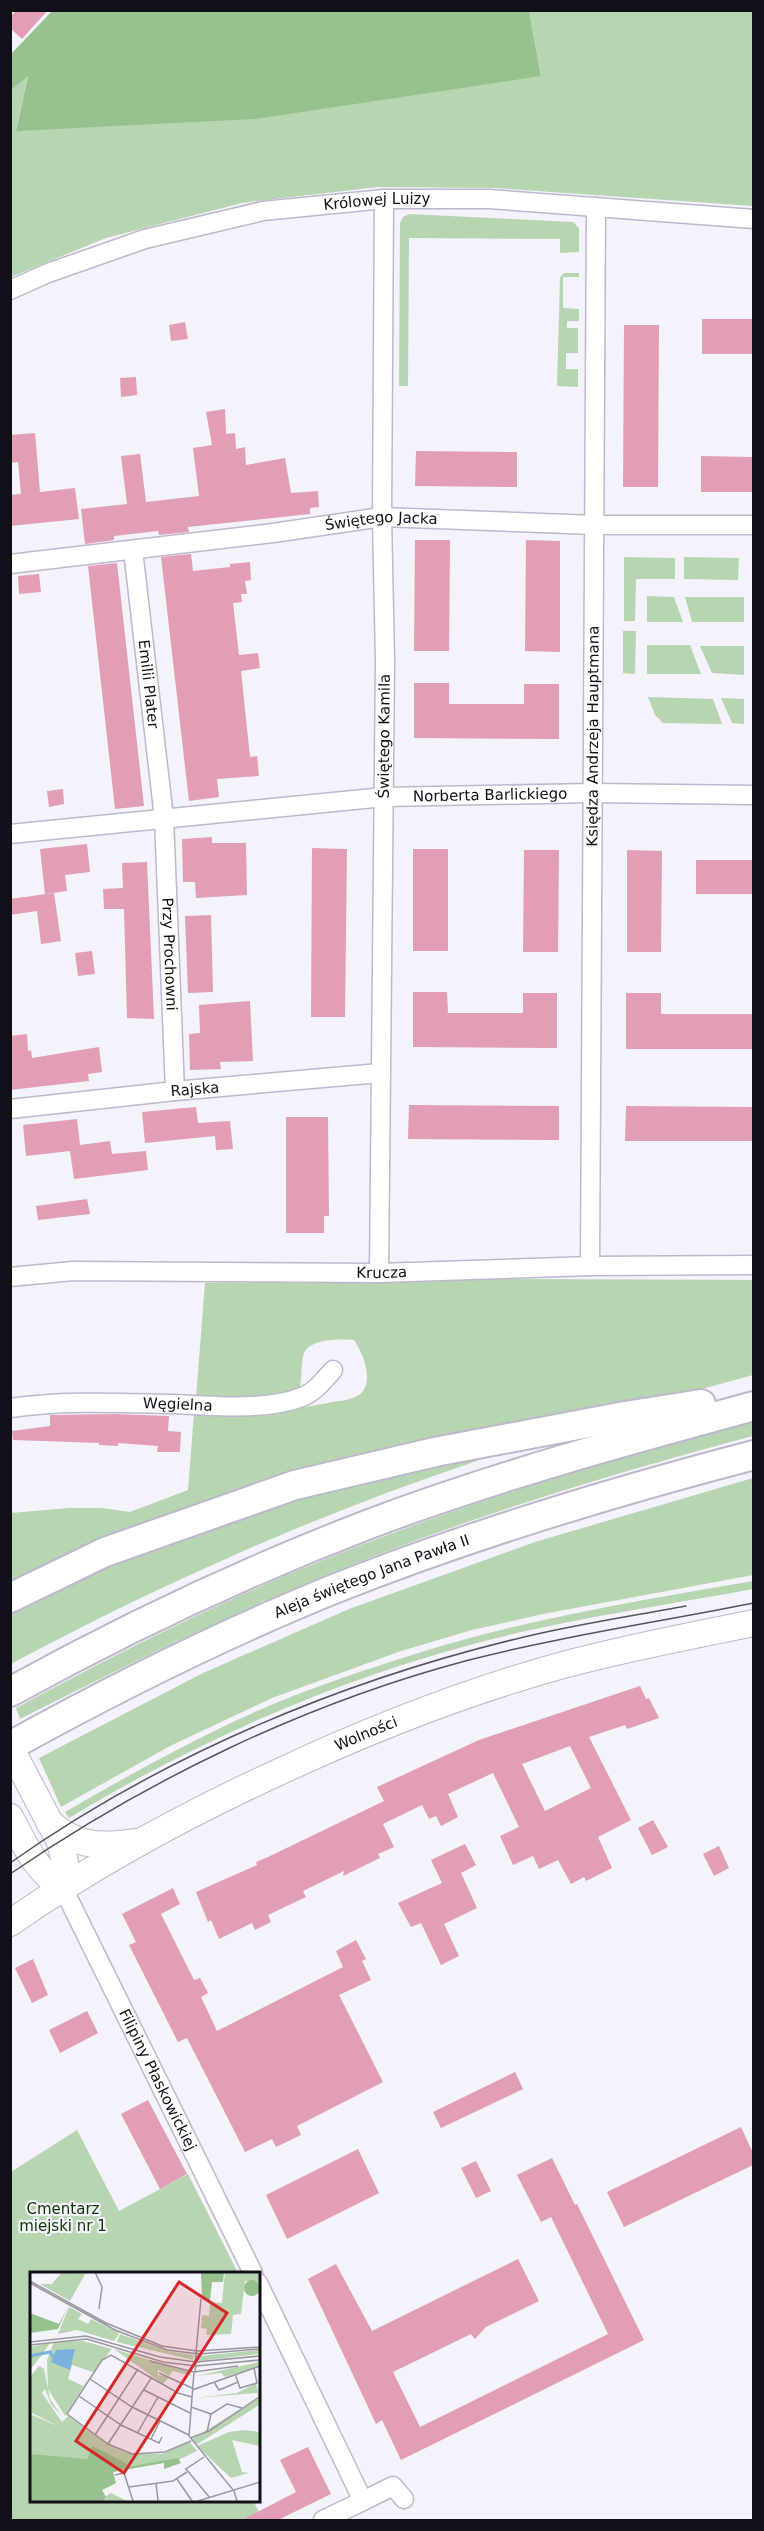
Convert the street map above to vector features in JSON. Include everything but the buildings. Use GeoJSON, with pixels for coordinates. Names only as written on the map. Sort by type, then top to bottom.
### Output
{"type":"FeatureCollection","features":[{"type":"Feature","properties":{"kind":"main road"},"geometry":{"type":"LineString","coordinates":[[10,1598],[105,1552],[295,1485],[435,1452],[625,1416],[753,1396]]}},
{"type":"Feature","properties":{"kind":"main road"},"geometry":{"type":"LineString","coordinates":[[10,1692],[142,1624],[225,1585],[371,1524],[546,1464],[753,1406]]}},
{"type":"Feature","properties":{"kind":"main road","name":"Aleja świętego Jana Pawła II"},"geometry":{"type":"LineString","coordinates":[[10,1746],[77,1709],[196,1651],[333,1590],[530,1520],[677,1475],[753,1455]]}},
{"type":"Feature","properties":{"kind":"street","name":"Królowej Luizy"},"geometry":{"type":"LineString","coordinates":[[10,290],[48,273],[145,239],[263,211],[384,199],[489,199],[753,219]]}},
{"type":"Feature","properties":{"kind":"street","name":"Świętego Kamila"},"geometry":{"type":"LineString","coordinates":[[379,1273],[385,661],[382,517],[384,199]]}},
{"type":"Feature","properties":{"kind":"street","name":"Księdza Andrzeja Hauptmana"},"geometry":{"type":"LineString","coordinates":[[590,1266],[596,207]]}},
{"type":"Feature","properties":{"kind":"street","name":"Świętego Jacka"},"geometry":{"type":"LineString","coordinates":[[10,564],[382,517],[595,525],[753,525]]}},
{"type":"Feature","properties":{"kind":"street","name":"Emilii Plater"},"geometry":{"type":"LineString","coordinates":[[134,550],[164,818]]}},
{"type":"Feature","properties":{"kind":"street","name":"Norberta Barlickiego"},"geometry":{"type":"LineString","coordinates":[[10,834],[384,797],[593,793],[753,795]]}},
{"type":"Feature","properties":{"kind":"street","name":"Przy Prochowni"},"geometry":{"type":"LineString","coordinates":[[164,818],[175,1091]]}},
{"type":"Feature","properties":{"kind":"street","name":"Rajska"},"geometry":{"type":"LineString","coordinates":[[10,1109],[175,1091],[380,1073]]}},
{"type":"Feature","properties":{"kind":"street","name":"Krucza"},"geometry":{"type":"LineString","coordinates":[[10,1277],[73,1271],[379,1273],[590,1266],[753,1265]]}},
{"type":"Feature","properties":{"kind":"street","name":"Węgielna"},"geometry":{"type":"LineString","coordinates":[[10,1408],[104,1402],[231,1406],[280,1402],[303,1396],[320,1385],[333,1370]]}},
{"type":"Feature","properties":{"kind":"street","name":"Wolności"},"geometry":{"type":"LineString","coordinates":[[15,1920],[141,1841],[209,1804],[340,1743],[426,1709],[572,1663],[644,1645],[753,1623]]}},
{"type":"Feature","properties":{"kind":"street"},"geometry":{"type":"LineString","coordinates":[[10,1746],[60,1842],[65,1862],[63,1888]]}},
{"type":"Feature","properties":{"kind":"street"},"geometry":{"type":"LineString","coordinates":[[10,1817],[32,1860],[63,1888]]}},
{"type":"Feature","properties":{"kind":"street"},"geometry":{"type":"LineString","coordinates":[[49,1822],[67,1837],[85,1844],[112,1845],[141,1841]]}},
{"type":"Feature","properties":{"kind":"street"},"geometry":{"type":"LineString","coordinates":[[15,1920],[29,1900],[34,1881],[32,1860]]}},
{"type":"Feature","properties":{"kind":"street","name":"Filipiny Płaskowickiej"},"geometry":{"type":"LineString","coordinates":[[63,1888],[253,2272]]}},
{"type":"Feature","properties":{"kind":"street"},"geometry":{"type":"LineString","coordinates":[[260,2287],[363,2500]]}},
{"type":"Feature","properties":{"kind":"street"},"geometry":{"type":"LineString","coordinates":[[323,2520],[393,2486],[404,2499]]}},
{"type":"Feature","properties":{"kind":"green space"},"geometry":{"type":"Polygon","coordinates":[[[53,10],[529,11],[541,76],[255,119],[16,131],[28,76],[11,90],[11,54],[53,10]]]}},
{"type":"Feature","properties":{"kind":"green space"},"geometry":{"type":"Polygon","coordinates":[[[529,11],[753,11],[753,206],[495,188],[378,187],[242,203],[106,238],[11,277],[11,90],[28,75],[16,130],[541,75],[529,11]]]}},
{"type":"Feature","properties":{"kind":"green space"},"geometry":{"type":"Polygon","coordinates":[[[409,214],[573,222],[579,228],[579,252],[560,253],[560,239],[409,238],[408,386],[399,386],[400,223],[403,217],[409,214]]]}},
{"type":"Feature","properties":{"kind":"green space"},"geometry":{"type":"Polygon","coordinates":[[[564,273],[579,273],[579,277],[563,277],[563,308],[579,309],[579,321],[567,321],[567,328],[578,328],[578,353],[566,353],[566,369],[578,369],[578,387],[557,386],[560,277],[564,273]]]}},
{"type":"Feature","properties":{"kind":"green space"},"geometry":{"type":"Polygon","coordinates":[[[624,557],[675,558],[675,579],[636,579],[635,621],[624,621],[624,557]]]}},
{"type":"Feature","properties":{"kind":"green space"},"geometry":{"type":"Polygon","coordinates":[[[684,557],[739,558],[738,580],[684,579],[684,557]]]}},
{"type":"Feature","properties":{"kind":"green space"},"geometry":{"type":"Polygon","coordinates":[[[647,596],[674,597],[683,622],[647,622],[647,596]]]}},
{"type":"Feature","properties":{"kind":"green space"},"geometry":{"type":"Polygon","coordinates":[[[685,597],[744,597],[744,622],[692,622],[685,597]]]}},
{"type":"Feature","properties":{"kind":"green space"},"geometry":{"type":"Polygon","coordinates":[[[623,631],[636,631],[635,674],[623,673],[623,631]]]}},
{"type":"Feature","properties":{"kind":"green space"},"geometry":{"type":"Polygon","coordinates":[[[647,645],[690,645],[701,674],[647,674],[647,645]]]}},
{"type":"Feature","properties":{"kind":"green space"},"geometry":{"type":"Polygon","coordinates":[[[700,646],[744,646],[744,675],[712,673],[700,646]]]}},
{"type":"Feature","properties":{"kind":"green space"},"geometry":{"type":"Polygon","coordinates":[[[648,697],[713,699],[722,724],[663,723],[655,715],[648,697]]]}},
{"type":"Feature","properties":{"kind":"green space"},"geometry":{"type":"Polygon","coordinates":[[[721,698],[744,699],[744,724],[732,723],[721,698]]]}},
{"type":"Feature","properties":{"kind":"green space"},"geometry":{"type":"Polygon","coordinates":[[[510,1279],[753,1280],[753,1375],[691,1392],[443,1442],[11,1587],[11,1513],[69,1508],[102,1508],[130,1512],[188,1490],[194,1413],[261,1411],[311,1406],[349,1399],[362,1393],[367,1379],[365,1362],[358,1346],[354,1340],[334,1340],[319,1342],[308,1348],[303,1356],[300,1387],[291,1393],[279,1397],[250,1400],[196,1398],[205,1283],[510,1279]]]}},
{"type":"Feature","properties":{"kind":"green space"},"geometry":{"type":"Polygon","coordinates":[[[753,1421],[753,1436],[488,1515],[292,1589],[213,1624],[20,1719],[16,1708],[151,1638],[289,1574],[403,1529],[518,1489],[635,1453],[753,1421]]]}},
{"type":"Feature","properties":{"kind":"green space"},"geometry":{"type":"Polygon","coordinates":[[[479,1457],[477,1461],[357,1504],[240,1553],[124,1606],[11,1664],[11,1608],[90,1569],[344,1483],[479,1457]]]}},
{"type":"Feature","properties":{"kind":"green space"},"geometry":{"type":"Polygon","coordinates":[[[753,1478],[753,1575],[543,1614],[472,1630],[401,1651],[272,1698],[170,1746],[61,1807],[39,1758],[203,1673],[349,1609],[535,1542],[753,1478]]]}},
{"type":"Feature","properties":{"kind":"green space"},"geometry":{"type":"Polygon","coordinates":[[[753,1581],[753,1589],[526,1631],[408,1663],[293,1705],[237,1729],[127,1784],[69,1818],[65,1812],[148,1765],[233,1722],[280,1701],[352,1675],[465,1639],[506,1629],[670,1595],[753,1581]]]}},
{"type":"Feature","properties":{"kind":"green space","name":"Cmentarz miejski nr 1"},"geometry":{"type":"Polygon","coordinates":[[[77,2130],[119,2211],[188,2174],[237,2272],[30,2272],[30,2501],[254,2501],[263,2520],[11,2520],[11,2172],[77,2130]]]}},
{"type":"Feature","properties":{"kind":"tram line"},"geometry":{"type":"LineString","coordinates":[[10,1874],[63,1839],[173,1776],[231,1747],[348,1698],[408,1678],[504,1651],[754,1603]]}},
{"type":"Feature","properties":{"kind":"tram line"},"geometry":{"type":"LineString","coordinates":[[10,1863],[129,1788],[192,1755],[322,1699],[389,1675],[524,1637],[686,1606]]}}]}
